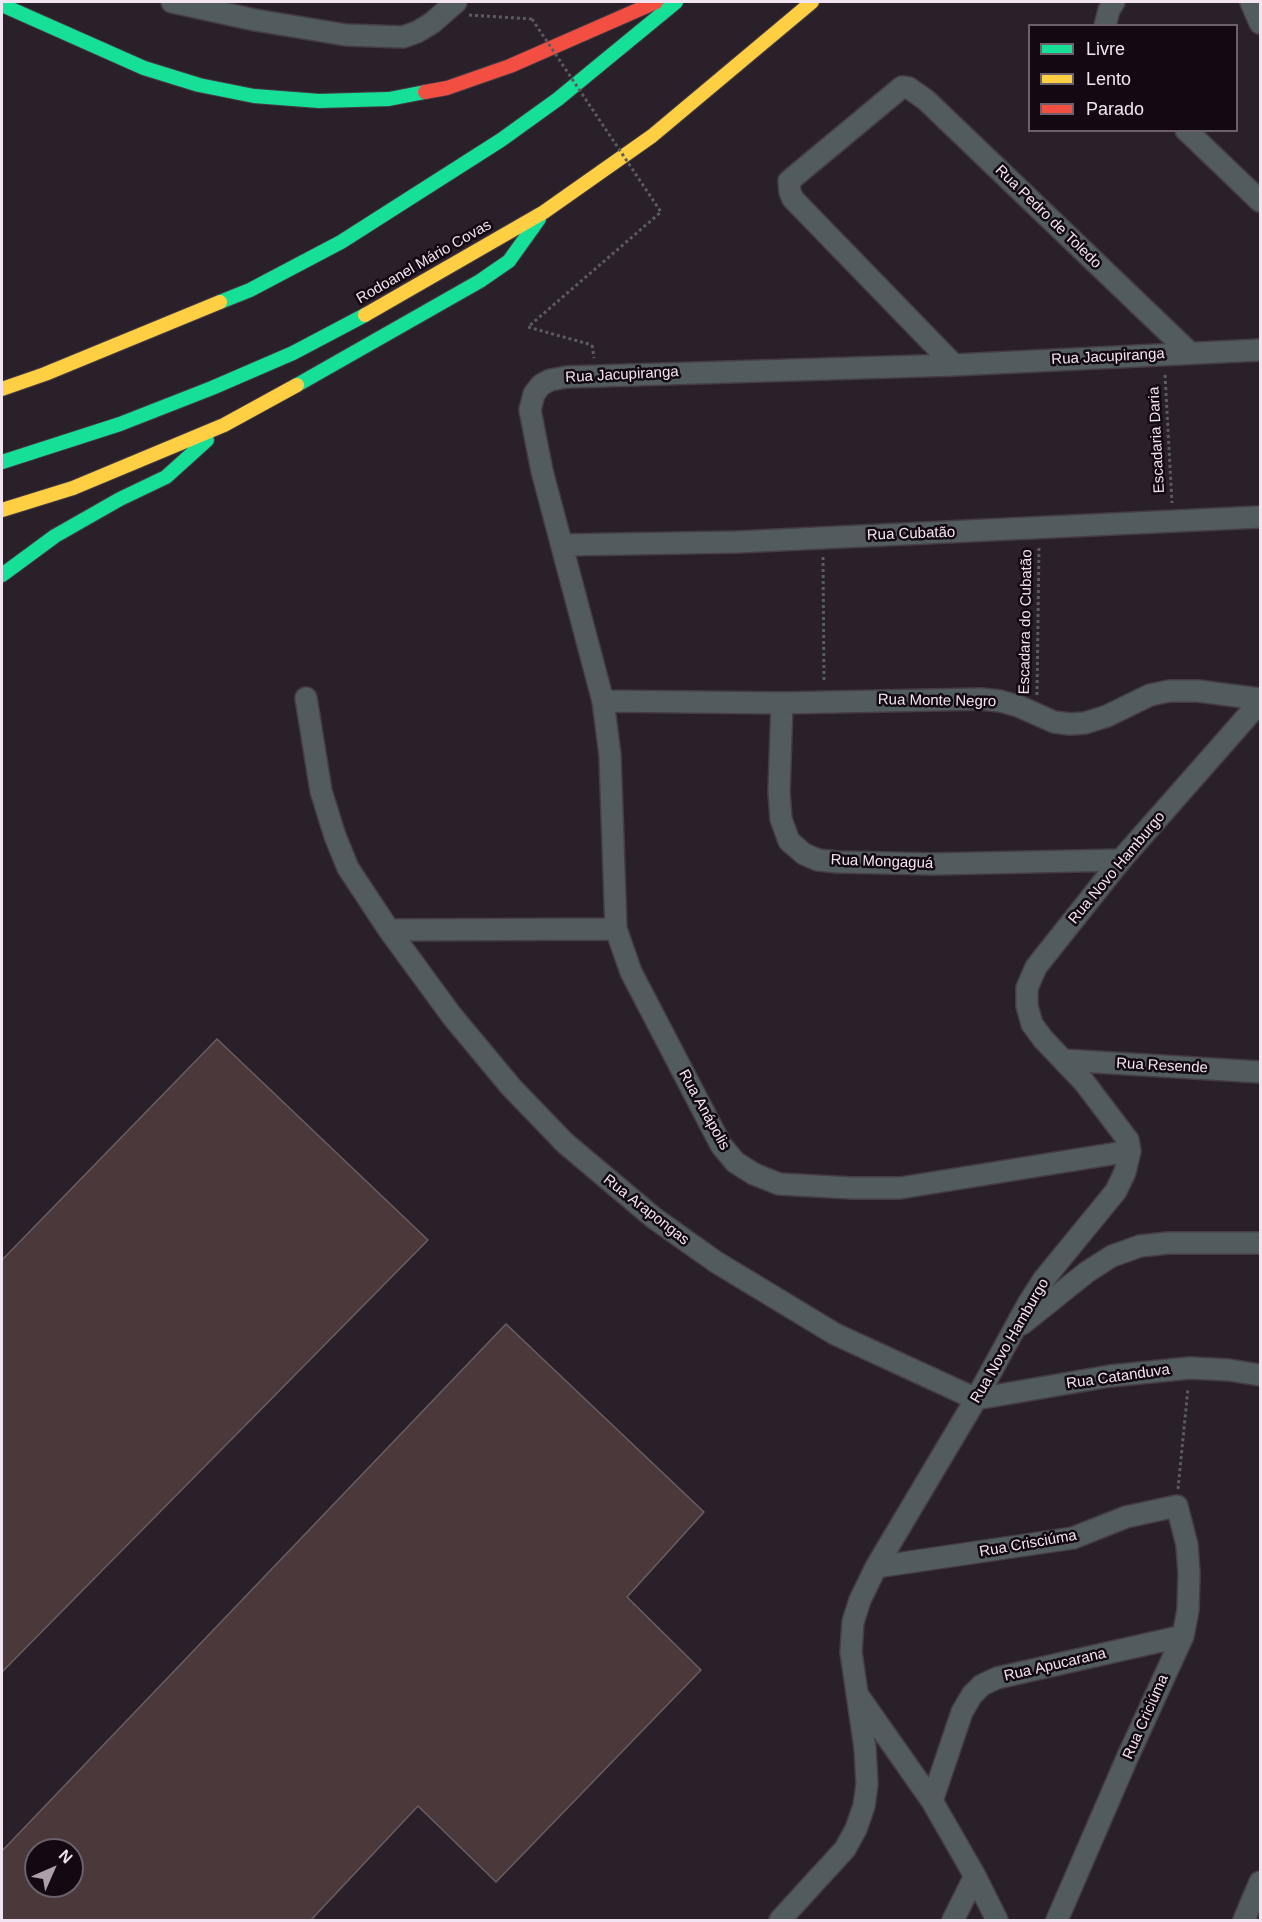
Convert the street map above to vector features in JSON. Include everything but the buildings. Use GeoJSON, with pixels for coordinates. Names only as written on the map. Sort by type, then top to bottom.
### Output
{"type":"FeatureCollection","features":[{"type":"Feature","properties":{"kind":"highway"},"geometry":{"type":"LineString","coordinates":[[2,4],[144,68],[199,85],[254,96],[319,101],[389,99],[447,88],[510,66],[656,2]]}},
{"type":"Feature","properties":{"kind":"highway"},"geometry":{"type":"LineString","coordinates":[[2,389],[45,374],[250,290],[341,242],[501,140],[558,99],[676,2]]}},
{"type":"Feature","properties":{"kind":"highway","name":"Rodoanel Mário Covas"},"geometry":{"type":"LineString","coordinates":[[2,462],[120,424],[292,353],[362,316],[544,212],[652,136],[812,2]]}},
{"type":"Feature","properties":{"kind":"highway"},"geometry":{"type":"LineString","coordinates":[[2,510],[74,488],[224,425],[367,348],[509,261],[544,212]]}},
{"type":"Feature","properties":{"kind":"highway"},"geometry":{"type":"LineString","coordinates":[[2,575],[55,536],[120,499],[166,477],[224,425]]}},
{"type":"Feature","properties":{"kind":"street"},"geometry":{"type":"LineString","coordinates":[[179,2],[255,20],[379,37],[403,37],[417,32],[450,7]]}},
{"type":"Feature","properties":{"kind":"street"},"geometry":{"type":"LineString","coordinates":[[1106,24],[1114,2]]}},
{"type":"Feature","properties":{"kind":"street"},"geometry":{"type":"LineString","coordinates":[[1251,2],[1260,23]]}},
{"type":"Feature","properties":{"kind":"street","name":"Rua Pedro de Toledo"},"geometry":{"type":"LineString","coordinates":[[954,365],[793,199],[790,192],[789,180],[902,87],[909,88],[926,100],[1190,353]]}},
{"type":"Feature","properties":{"kind":"street"},"geometry":{"type":"LineString","coordinates":[[1188,132],[1260,201]]}},
{"type":"Feature","properties":{"kind":"street","name":"Rua Jacupiranga"},"geometry":{"type":"LineString","coordinates":[[616,929],[610,755],[603,701],[542,471],[530,410],[534,394],[541,385],[550,380],[586,376],[954,365],[1260,350]]}},
{"type":"Feature","properties":{"kind":"street","name":"Rua Cubatão"},"geometry":{"type":"LineString","coordinates":[[562,545],[736,542],[1173,523],[1260,517]]}},
{"type":"Feature","properties":{"kind":"street","name":"Rua Monte Negro"},"geometry":{"type":"LineString","coordinates":[[603,701],[782,703],[981,699],[1000,700],[1054,722],[1070,724],[1085,723],[1107,716],[1150,695],[1169,691],[1198,691],[1260,701]]}},
{"type":"Feature","properties":{"kind":"street","name":"Rua Arapongas"},"geometry":{"type":"LineString","coordinates":[[306,698],[321,791],[348,868],[389,930],[452,1016],[511,1087],[565,1143],[654,1218],[716,1262],[835,1334],[976,1399]]}},
{"type":"Feature","properties":{"kind":"street","name":"Rua Novo Hamburgo"},"geometry":{"type":"LineString","coordinates":[[780,1920],[845,1849],[856,1829],[864,1806],[867,1784],[865,1748],[851,1652],[853,1622],[860,1600],[876,1567],[1044,1279],[1116,1191],[1125,1172],[1130,1151],[1128,1140],[1115,1120],[1032,1024],[1027,1006],[1027,988],[1036,967],[1121,860],[1260,701]]}},
{"type":"Feature","properties":{"kind":"street","name":"Rua Mongaguá"},"geometry":{"type":"LineString","coordinates":[[782,703],[781,819],[789,841],[804,854],[818,860],[850,863],[933,864],[1121,860]]}},
{"type":"Feature","properties":{"kind":"street"},"geometry":{"type":"LineString","coordinates":[[389,930],[616,929]]}},
{"type":"Feature","properties":{"kind":"street","name":"Rua Anápolis"},"geometry":{"type":"LineString","coordinates":[[616,929],[631,972],[721,1145],[735,1162],[754,1174],[779,1184],[900,1188],[1130,1151]]}},
{"type":"Feature","properties":{"kind":"street","name":"Rua Resende"},"geometry":{"type":"LineString","coordinates":[[1063,1060],[1260,1072]]}},
{"type":"Feature","properties":{"kind":"street"},"geometry":{"type":"LineString","coordinates":[[1014,1331],[1087,1272],[1112,1256],[1140,1246],[1168,1243],[1260,1243]]}},
{"type":"Feature","properties":{"kind":"street","name":"Rua Catanduva"},"geometry":{"type":"LineString","coordinates":[[976,1399],[1110,1376],[1190,1368],[1229,1370],[1260,1375]]}},
{"type":"Feature","properties":{"kind":"street","name":"Rua Crisciúma"},"geometry":{"type":"LineString","coordinates":[[876,1567],[1073,1538],[1126,1517],[1177,1506]]}},
{"type":"Feature","properties":{"kind":"street","name":"Rua Criciúma"},"geometry":{"type":"LineString","coordinates":[[1057,1920],[1183,1636],[1188,1610],[1189,1573],[1187,1545],[1177,1506]]}},
{"type":"Feature","properties":{"kind":"street","name":"Rua Apucarana"},"geometry":{"type":"LineString","coordinates":[[932,1801],[962,1712],[972,1695],[982,1685],[997,1678],[1183,1636]]}},
{"type":"Feature","properties":{"kind":"street"},"geometry":{"type":"LineString","coordinates":[[857,1694],[932,1801],[997,1920]]}},
{"type":"Feature","properties":{"kind":"street"},"geometry":{"type":"LineString","coordinates":[[953,1920],[975,1876]]}},
{"type":"Feature","properties":{"kind":"street"},"geometry":{"type":"LineString","coordinates":[[1244,1920],[1260,1884]]}},
{"type":"Feature","properties":{"kind":"path"},"geometry":{"type":"LineString","coordinates":[[450,7],[532,19],[661,212],[528,327],[592,345]]}},
{"type":"Feature","properties":{"kind":"path","name":"Escadaria Daria"},"geometry":{"type":"LineString","coordinates":[[1164,355],[1173,523]]}},
{"type":"Feature","properties":{"kind":"path","name":"Escadara do Cubatão"},"geometry":{"type":"LineString","coordinates":[[1037,716],[1039,529]]}},
{"type":"Feature","properties":{"kind":"path"},"geometry":{"type":"LineString","coordinates":[[822,537],[824,701]]}},
{"type":"Feature","properties":{"kind":"path"},"geometry":{"type":"LineString","coordinates":[[1177,1506],[1190,1368]]}},
{"type":"Feature","properties":{"kind":"traffic: fast"},"geometry":{"type":"LineString","coordinates":[[220,302],[250,290],[341,242],[501,140],[558,99],[676,2]]}},
{"type":"Feature","properties":{"kind":"traffic: fast"},"geometry":{"type":"LineString","coordinates":[[2,5],[144,68],[199,85],[254,96],[319,101],[389,99],[425,92]]}},
{"type":"Feature","properties":{"kind":"traffic: fast"},"geometry":{"type":"LineString","coordinates":[[297,385],[480,281],[509,261],[539,219]]}},
{"type":"Feature","properties":{"kind":"traffic: fast"},"geometry":{"type":"LineString","coordinates":[[2,462],[120,424],[212,388],[293,353],[365,315]]}},
{"type":"Feature","properties":{"kind":"traffic: fast"},"geometry":{"type":"LineString","coordinates":[[2,575],[55,536],[120,499],[166,477],[207,440]]}},
{"type":"Feature","properties":{"kind":"traffic: slow"},"geometry":{"type":"LineString","coordinates":[[365,315],[544,212],[652,136],[812,2]]}},
{"type":"Feature","properties":{"kind":"traffic: slow"},"geometry":{"type":"LineString","coordinates":[[2,389],[45,374],[220,302]]}},
{"type":"Feature","properties":{"kind":"traffic: slow"},"geometry":{"type":"LineString","coordinates":[[2,510],[73,488],[224,425],[297,385]]}},
{"type":"Feature","properties":{"kind":"traffic: jam"},"geometry":{"type":"LineString","coordinates":[[425,92],[447,88],[510,66],[656,2]]}}]}
